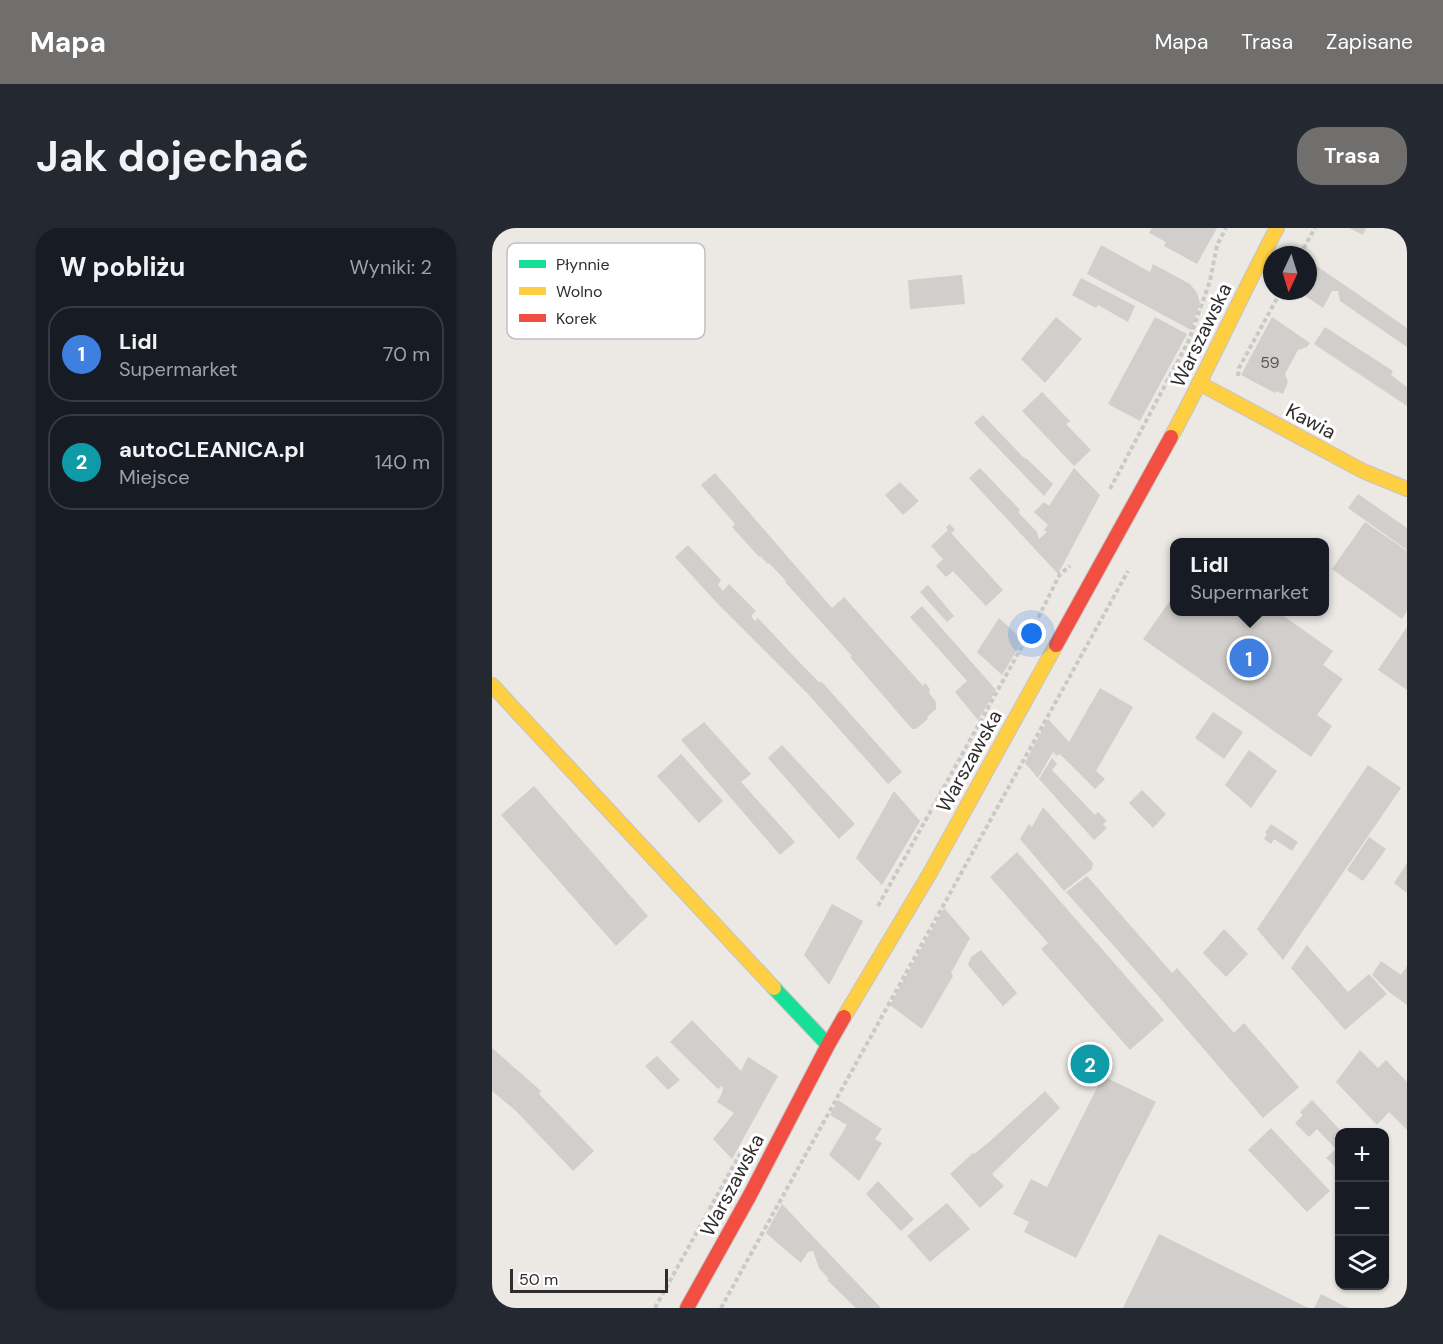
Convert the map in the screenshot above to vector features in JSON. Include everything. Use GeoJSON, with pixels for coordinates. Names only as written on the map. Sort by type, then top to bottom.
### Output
{"type":"FeatureCollection","features":[{"type":"Feature","properties":{"kind":"street","name":"Warszawska"},"geometry":{"type":"LineString","coordinates":[[687,1308],[750,1195],[828,1046],[930,873],[1199,383],[1276,228]]}},
{"type":"Feature","properties":{"kind":"street","name":"Kawia"},"geometry":{"type":"LineString","coordinates":[[1199,383],[1363,471],[1407,489]]}},
{"type":"Feature","properties":{"kind":"street"},"geometry":{"type":"LineString","coordinates":[[492,685],[828,1046]]}},
{"type":"Feature","properties":{"kind":"path"},"geometry":{"type":"LineString","coordinates":[[1109,492],[1189,340],[1210,281],[1217,245],[1226,228]]}},
{"type":"Feature","properties":{"kind":"path"},"geometry":{"type":"LineString","coordinates":[[1305,246],[1315,228]]}},
{"type":"Feature","properties":{"kind":"path"},"geometry":{"type":"LineString","coordinates":[[1240,382],[1237,377],[1239,368],[1276,300]]}},
{"type":"Feature","properties":{"kind":"path"},"geometry":{"type":"LineString","coordinates":[[722,1308],[1131,565]]}},
{"type":"Feature","properties":{"kind":"building"},"geometry":{"type":"Polygon","coordinates":[[[1152,228],[1217,228],[1197,264],[1164,246],[1166,242],[1149,233],[1152,228]]]}},
{"type":"Feature","properties":{"kind":"building"},"geometry":{"type":"Polygon","coordinates":[[[1349,228],[1366,228],[1363,235],[1349,228]]]}},
{"type":"Feature","properties":{"kind":"building"},"geometry":{"type":"Polygon","coordinates":[[[1101,245],[1150,272],[1153,264],[1190,284],[1197,293],[1200,303],[1191,330],[1087,274],[1101,245]]]}},
{"type":"Feature","properties":{"kind":"building"},"geometry":{"type":"Polygon","coordinates":[[[1317,266],[1407,328],[1407,347],[1340,301],[1338,291],[1332,291],[1323,308],[1311,300],[1317,300],[1317,266]]]}},
{"type":"Feature","properties":{"kind":"building"},"geometry":{"type":"Polygon","coordinates":[[[962,275],[965,304],[910,309],[908,280],[962,275]]]}},
{"type":"Feature","properties":{"kind":"building"},"geometry":{"type":"Polygon","coordinates":[[[1081,278],[1135,306],[1128,322],[1098,305],[1096,308],[1072,295],[1081,278]]]}},
{"type":"Feature","properties":{"kind":"building"},"geometry":{"type":"Polygon","coordinates":[[[1056,317],[1082,339],[1045,383],[1021,359],[1056,317]]]}},
{"type":"Feature","properties":{"kind":"building"},"geometry":{"type":"Polygon","coordinates":[[[1155,317],[1187,334],[1140,421],[1108,404],[1155,317]]]}},
{"type":"Feature","properties":{"kind":"building"},"geometry":{"type":"Polygon","coordinates":[[[1272,317],[1310,343],[1307,347],[1298,350],[1285,374],[1288,382],[1283,394],[1276,391],[1275,393],[1241,375],[1272,317]]]}},
{"type":"Feature","properties":{"kind":"building"},"geometry":{"type":"Polygon","coordinates":[[[1325,327],[1393,371],[1391,375],[1407,387],[1407,406],[1314,344],[1325,327]]]}},
{"type":"Feature","properties":{"kind":"building"},"geometry":{"type":"Polygon","coordinates":[[[1042,392],[1070,421],[1066,424],[1091,450],[1074,466],[1022,411],[1042,392]]]}},
{"type":"Feature","properties":{"kind":"building"},"geometry":{"type":"Polygon","coordinates":[[[983,415],[1024,458],[1053,484],[1044,496],[974,423],[983,415]]]}},
{"type":"Feature","properties":{"kind":"building"},"geometry":{"type":"Polygon","coordinates":[[[980,468],[1020,510],[1018,512],[1037,532],[1039,539],[1047,532],[1044,530],[1048,525],[1034,512],[1044,502],[1049,506],[1074,468],[1100,495],[1058,574],[969,478],[980,468]]]}},
{"type":"Feature","properties":{"kind":"building"},"geometry":{"type":"Polygon","coordinates":[[[715,473],[832,608],[844,597],[923,686],[925,683],[930,689],[929,693],[936,702],[936,709],[916,729],[912,729],[786,581],[769,563],[759,557],[732,527],[735,524],[701,485],[715,473]]]}},
{"type":"Feature","properties":{"kind":"building"},"geometry":{"type":"Polygon","coordinates":[[[900,482],[919,501],[903,515],[885,495],[900,482]]]}},
{"type":"Feature","properties":{"kind":"building"},"geometry":{"type":"Polygon","coordinates":[[[1358,494],[1407,528],[1407,550],[1348,508],[1358,494]]]}},
{"type":"Feature","properties":{"kind":"building"},"geometry":{"type":"Polygon","coordinates":[[[1365,522],[1407,551],[1407,611],[1402,619],[1332,569],[1365,522]]]}},
{"type":"Feature","properties":{"kind":"building"},"geometry":{"type":"Polygon","coordinates":[[[950,524],[955,530],[951,533],[1003,590],[986,606],[953,571],[946,577],[936,566],[943,559],[931,546],[948,530],[946,527],[950,524]]]}},
{"type":"Feature","properties":{"kind":"building"},"geometry":{"type":"Polygon","coordinates":[[[688,545],[721,580],[718,585],[723,591],[729,584],[756,611],[751,616],[755,621],[758,618],[820,683],[821,681],[902,772],[888,784],[807,693],[717,603],[675,557],[688,545]]]}},
{"type":"Feature","properties":{"kind":"building"},"geometry":{"type":"Polygon","coordinates":[[[928,585],[954,616],[947,622],[920,592],[928,585]]]}},
{"type":"Feature","properties":{"kind":"building"},"geometry":{"type":"Polygon","coordinates":[[[1170,601],[1170,616],[1284,616],[1333,651],[1323,665],[1343,679],[1317,715],[1332,726],[1311,757],[1143,639],[1170,601]]]}},
{"type":"Feature","properties":{"kind":"building"},"geometry":{"type":"Polygon","coordinates":[[[922,606],[996,690],[978,720],[955,692],[967,681],[910,617],[922,606]]]}},
{"type":"Feature","properties":{"kind":"building"},"geometry":{"type":"Polygon","coordinates":[[[999,618],[1023,640],[1002,675],[977,652],[999,618]]]}},
{"type":"Feature","properties":{"kind":"building"},"geometry":{"type":"Polygon","coordinates":[[[1407,627],[1407,690],[1378,670],[1407,627]]]}},
{"type":"Feature","properties":{"kind":"building"},"geometry":{"type":"Polygon","coordinates":[[[1100,688],[1133,707],[1096,771],[1105,779],[1095,789],[1060,754],[1057,756],[1053,752],[1038,778],[1025,763],[1048,719],[1069,742],[1100,688]]]}},
{"type":"Feature","properties":{"kind":"building"},"geometry":{"type":"Polygon","coordinates":[[[1213,712],[1243,732],[1224,759],[1195,738],[1213,712]]]}},
{"type":"Feature","properties":{"kind":"building"},"geometry":{"type":"Polygon","coordinates":[[[704,722],[751,774],[741,782],[795,842],[780,855],[681,740],[704,722]]]}},
{"type":"Feature","properties":{"kind":"building"},"geometry":{"type":"Polygon","coordinates":[[[782,745],[855,824],[839,839],[768,758],[782,745]]]}},
{"type":"Feature","properties":{"kind":"building"},"geometry":{"type":"Polygon","coordinates":[[[1249,750],[1277,771],[1251,808],[1225,785],[1249,750]]]}},
{"type":"Feature","properties":{"kind":"building"},"geometry":{"type":"Polygon","coordinates":[[[681,754],[723,801],[699,823],[657,776],[681,754]]]}},
{"type":"Feature","properties":{"kind":"building"},"geometry":{"type":"Polygon","coordinates":[[[1052,758],[1057,764],[1052,770],[1095,815],[1098,812],[1107,821],[1103,824],[1107,828],[1094,840],[1039,779],[1052,758]]]}},
{"type":"Feature","properties":{"kind":"building"},"geometry":{"type":"Polygon","coordinates":[[[1368,765],[1401,788],[1283,960],[1257,929],[1368,765]]]}},
{"type":"Feature","properties":{"kind":"building"},"geometry":{"type":"Polygon","coordinates":[[[534,786],[648,916],[616,946],[501,815],[534,786]]]}},
{"type":"Feature","properties":{"kind":"building"},"geometry":{"type":"Polygon","coordinates":[[[1142,790],[1166,814],[1153,828],[1129,803],[1142,790]]]}},
{"type":"Feature","properties":{"kind":"building"},"geometry":{"type":"Polygon","coordinates":[[[894,791],[920,821],[882,885],[856,858],[894,791]]]}},
{"type":"Feature","properties":{"kind":"building"},"geometry":{"type":"Polygon","coordinates":[[[1043,807],[1093,863],[1092,869],[1064,891],[1020,839],[1029,824],[1032,827],[1043,807]]]}},
{"type":"Feature","properties":{"kind":"building"},"geometry":{"type":"Polygon","coordinates":[[[1271,824],[1298,842],[1292,851],[1274,839],[1271,844],[1264,839],[1271,824]]]}},
{"type":"Feature","properties":{"kind":"building"},"geometry":{"type":"Polygon","coordinates":[[[1369,837],[1386,849],[1363,881],[1347,870],[1369,837]]]}},
{"type":"Feature","properties":{"kind":"building"},"geometry":{"type":"Polygon","coordinates":[[[1017,852],[1164,1020],[1130,1050],[1041,949],[1048,943],[990,877],[1017,852]]]}},
{"type":"Feature","properties":{"kind":"building"},"geometry":{"type":"Polygon","coordinates":[[[1407,863],[1407,893],[1394,883],[1407,863]]]}},
{"type":"Feature","properties":{"kind":"building"},"geometry":{"type":"Polygon","coordinates":[[[1087,876],[1172,973],[1177,968],[1234,1033],[1244,1023],[1299,1087],[1263,1118],[1066,892],[1087,876]]]}},
{"type":"Feature","properties":{"kind":"building"},"geometry":{"type":"Polygon","coordinates":[[[832,904],[863,921],[829,985],[804,955],[832,904]]]}},
{"type":"Feature","properties":{"kind":"building"},"geometry":{"type":"Polygon","coordinates":[[[944,908],[970,938],[951,973],[953,976],[922,1029],[890,1005],[944,908]]]}},
{"type":"Feature","properties":{"kind":"building"},"geometry":{"type":"Polygon","coordinates":[[[1224,929],[1248,954],[1226,977],[1203,953],[1224,929]]]}},
{"type":"Feature","properties":{"kind":"building"},"geometry":{"type":"Polygon","coordinates":[[[1307,945],[1348,992],[1369,974],[1387,994],[1345,1030],[1291,968],[1307,945]]]}},
{"type":"Feature","properties":{"kind":"building"},"geometry":{"type":"Polygon","coordinates":[[[981,950],[1017,993],[1003,1006],[968,965],[971,957],[981,950]]]}},
{"type":"Feature","properties":{"kind":"building"},"geometry":{"type":"Polygon","coordinates":[[[1381,961],[1401,975],[1407,966],[1407,1005],[1389,992],[1372,975],[1381,961]]]}},
{"type":"Feature","properties":{"kind":"building"},"geometry":{"type":"Polygon","coordinates":[[[692,1020],[741,1071],[748,1057],[778,1076],[732,1159],[713,1139],[734,1113],[717,1102],[723,1087],[718,1089],[670,1042],[692,1020]]]}},
{"type":"Feature","properties":{"kind":"building"},"geometry":{"type":"Polygon","coordinates":[[[1083,1042],[1108,1071],[1094,1083],[1070,1054],[1083,1042]]]}},
{"type":"Feature","properties":{"kind":"building"},"geometry":{"type":"Polygon","coordinates":[[[492,1048],[541,1091],[539,1094],[594,1151],[573,1171],[516,1111],[492,1091],[492,1048]]]}},
{"type":"Feature","properties":{"kind":"building"},"geometry":{"type":"Polygon","coordinates":[[[1360,1050],[1378,1068],[1386,1060],[1407,1082],[1407,1130],[1389,1112],[1377,1125],[1336,1082],[1360,1050]]]}},
{"type":"Feature","properties":{"kind":"building"},"geometry":{"type":"Polygon","coordinates":[[[657,1056],[680,1080],[668,1090],[645,1066],[657,1056]]]}},
{"type":"Feature","properties":{"kind":"building"},"geometry":{"type":"Polygon","coordinates":[[[1103,1076],[1156,1102],[1076,1258],[1024,1232],[1029,1222],[1013,1214],[1031,1179],[1047,1187],[1103,1076]]]}},
{"type":"Feature","properties":{"kind":"building"},"geometry":{"type":"Polygon","coordinates":[[[1045,1091],[1060,1108],[992,1174],[1004,1186],[980,1208],[950,1174],[1045,1091]]]}},
{"type":"Feature","properties":{"kind":"building"},"geometry":{"type":"Polygon","coordinates":[[[838,1100],[882,1129],[875,1139],[882,1143],[859,1181],[829,1155],[847,1125],[830,1115],[838,1100]]]}},
{"type":"Feature","properties":{"kind":"building"},"geometry":{"type":"Polygon","coordinates":[[[1312,1100],[1338,1128],[1335,1128],[1335,1148],[1317,1129],[1309,1137],[1295,1123],[1303,1115],[1300,1112],[1312,1100]]]}},
{"type":"Feature","properties":{"kind":"building"},"geometry":{"type":"Polygon","coordinates":[[[1271,1128],[1330,1191],[1307,1212],[1248,1150],[1271,1128]]]}},
{"type":"Feature","properties":{"kind":"building"},"geometry":{"type":"Polygon","coordinates":[[[1335,1150],[1335,1166],[1326,1158],[1335,1150]]]}},
{"type":"Feature","properties":{"kind":"building"},"geometry":{"type":"Polygon","coordinates":[[[878,1181],[914,1219],[901,1231],[866,1194],[878,1181]]]}},
{"type":"Feature","properties":{"kind":"building"},"geometry":{"type":"Polygon","coordinates":[[[947,1203],[970,1229],[930,1262],[907,1236],[947,1203]]]}},
{"type":"Feature","properties":{"kind":"building"},"geometry":{"type":"Polygon","coordinates":[[[782,1204],[881,1308],[856,1308],[827,1280],[829,1279],[819,1268],[813,1251],[808,1252],[801,1263],[766,1233],[782,1204]]]}},
{"type":"Feature","properties":{"kind":"building"},"geometry":{"type":"Polygon","coordinates":[[[1159,1234],[1298,1303],[1309,1308],[1123,1308],[1159,1234]]]}},
{"type":"Feature","properties":{"kind":"building"},"geometry":{"type":"Polygon","coordinates":[[[1321,1294],[1344,1306],[1349,1308],[1314,1308],[1321,1294]]]}},
{"type":"Feature","properties":{"kind":"traffic: fast"},"geometry":{"type":"LineString","coordinates":[[774,988],[828,1045]]}},
{"type":"Feature","properties":{"kind":"traffic: slow"},"geometry":{"type":"LineString","coordinates":[[1171,437],[1277,228]]}},
{"type":"Feature","properties":{"kind":"traffic: slow"},"geometry":{"type":"LineString","coordinates":[[1199,383],[1363,471],[1407,489]]}},
{"type":"Feature","properties":{"kind":"traffic: slow"},"geometry":{"type":"LineString","coordinates":[[844,1017],[930,873],[1056,645]]}},
{"type":"Feature","properties":{"kind":"traffic: slow"},"geometry":{"type":"LineString","coordinates":[[492,685],[774,988]]}},
{"type":"Feature","properties":{"kind":"traffic: jam"},"geometry":{"type":"LineString","coordinates":[[1056,645],[1171,437]]}},
{"type":"Feature","properties":{"kind":"traffic: jam"},"geometry":{"type":"LineString","coordinates":[[687,1308],[844,1017]]}},
{"type":"Feature","properties":{"kind":"place","name":"Lidl"},"geometry":{"type":"Point","coordinates":[1249,658]}},
{"type":"Feature","properties":{"kind":"place","name":"autoCLEANICA.pl"},"geometry":{"type":"Point","coordinates":[1090,1064]}}]}
